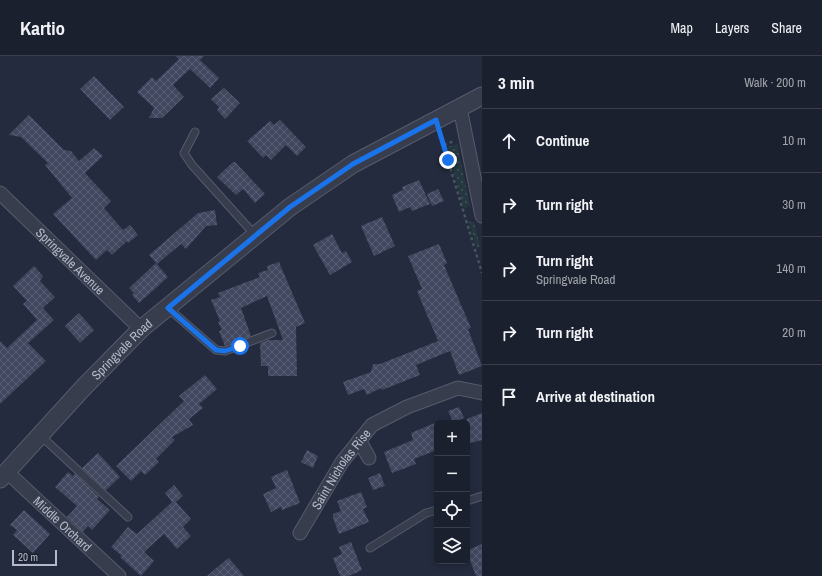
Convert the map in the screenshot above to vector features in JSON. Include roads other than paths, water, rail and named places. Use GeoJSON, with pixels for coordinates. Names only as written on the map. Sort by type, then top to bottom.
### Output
{"type":"FeatureCollection","features":[{"type":"Feature","properties":{"kind":"street","name":"Springvale Road"},"geometry":{"type":"LineString","coordinates":[[3,475],[83,388],[141,329],[290,207],[353,164],[482,96]]}},
{"type":"Feature","properties":{"kind":"street"},"geometry":{"type":"LineString","coordinates":[[460,108],[482,216]]}},
{"type":"Feature","properties":{"kind":"street","name":"Springvale Avenue"},"geometry":{"type":"LineString","coordinates":[[0,193],[141,329]]}},
{"type":"Feature","properties":{"kind":"street","name":"Saint Nicholas Rise"},"geometry":{"type":"LineString","coordinates":[[300,534],[342,462],[372,425],[414,404],[458,388],[482,393]]}},
{"type":"Feature","properties":{"kind":"street"},"geometry":{"type":"LineString","coordinates":[[359,440],[369,458]]}},
{"type":"Feature","properties":{"kind":"street","name":"Middle Orchard"},"geometry":{"type":"LineString","coordinates":[[3,475],[120,576]]}},
{"type":"Feature","properties":{"kind":"lane"},"geometry":{"type":"LineString","coordinates":[[194,132],[184,153],[192,165],[255,235]]}},
{"type":"Feature","properties":{"kind":"lane"},"geometry":{"type":"LineString","coordinates":[[168,308],[216,350],[225,351],[272,333]]}},
{"type":"Feature","properties":{"kind":"lane"},"geometry":{"type":"LineString","coordinates":[[40,434],[128,517]]}},
{"type":"Feature","properties":{"kind":"lane"},"geometry":{"type":"LineString","coordinates":[[470,500],[482,496]]}},
{"type":"Feature","properties":{"kind":"lane"},"geometry":{"type":"LineString","coordinates":[[370,548],[426,514],[434,511]]}}]}
